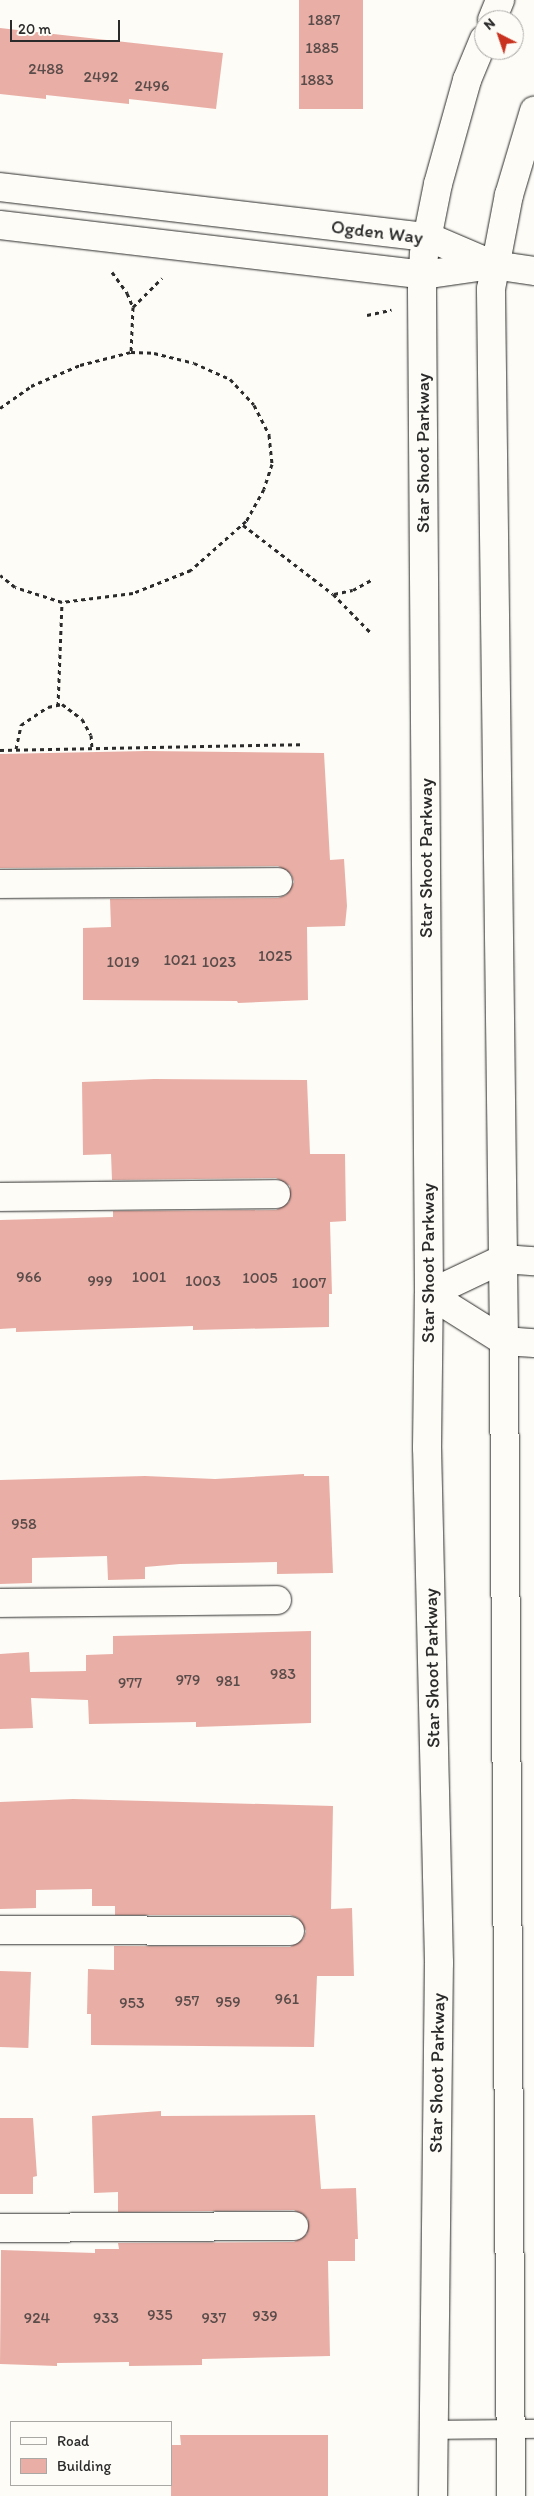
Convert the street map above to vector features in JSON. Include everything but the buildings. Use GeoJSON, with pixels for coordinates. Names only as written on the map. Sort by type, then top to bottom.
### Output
{"type":"FeatureCollection","features":[{"type":"Feature","properties":{"kind":"street","name":"Star Shoot Parkway"},"geometry":{"type":"LineString","coordinates":[[434,2496],[433,2430],[439,1963],[427,1448],[429,1294],[423,275],[438,184],[467,80],[475,60]]}},
{"type":"Feature","properties":{"kind":"street"},"geometry":{"type":"LineString","coordinates":[[511,2496],[523,2429],[504,1341],[496,547],[491,348],[494,265],[508,195],[534,111]]}},
{"type":"Feature","properties":{"kind":"street","name":"Ogden Way"},"geometry":{"type":"LineString","coordinates":[[0,188],[428,237],[494,265]]}},
{"type":"Feature","properties":{"kind":"street","name":"Ogden Way"},"geometry":{"type":"LineString","coordinates":[[0,225],[423,275],[494,265]]}},
{"type":"Feature","properties":{"kind":"street"},"geometry":{"type":"LineString","coordinates":[[494,265],[534,271]]}},
{"type":"Feature","properties":{"kind":"street"},"geometry":{"type":"LineString","coordinates":[[0,884],[278,882]]}},
{"type":"Feature","properties":{"kind":"street"},"geometry":{"type":"LineString","coordinates":[[0,1197],[276,1194]]}},
{"type":"Feature","properties":{"kind":"street"},"geometry":{"type":"LineString","coordinates":[[429,1294],[503,1259],[534,1261]]}},
{"type":"Feature","properties":{"kind":"street"},"geometry":{"type":"LineString","coordinates":[[429,1294],[504,1341],[534,1343]]}},
{"type":"Feature","properties":{"kind":"street"},"geometry":{"type":"LineString","coordinates":[[0,1603],[277,1600]]}},
{"type":"Feature","properties":{"kind":"street"},"geometry":{"type":"LineString","coordinates":[[0,1930],[290,1931]]}},
{"type":"Feature","properties":{"kind":"street"},"geometry":{"type":"LineString","coordinates":[[0,2228],[294,2226]]}},
{"type":"Feature","properties":{"kind":"lane"},"geometry":{"type":"LineString","coordinates":[[433,2430],[523,2429]]}},
{"type":"Feature","properties":{"kind":"path"},"geometry":{"type":"LineString","coordinates":[[108,266],[127,293],[133,307],[130,352]]}},
{"type":"Feature","properties":{"kind":"path"},"geometry":{"type":"LineString","coordinates":[[133,307],[168,274]]}},
{"type":"Feature","properties":{"kind":"path"},"geometry":{"type":"LineString","coordinates":[[367,315],[391,310]]}},
{"type":"Feature","properties":{"kind":"path"},"geometry":{"type":"LineString","coordinates":[[0,408],[31,386],[80,365],[130,352],[154,353],[194,363],[230,380],[254,405],[269,435],[272,464],[264,489],[242,525],[191,570],[133,593],[62,602],[15,587],[0,575]]}},
{"type":"Feature","properties":{"kind":"path"},"geometry":{"type":"LineString","coordinates":[[242,525],[333,594],[371,633]]}},
{"type":"Feature","properties":{"kind":"path"},"geometry":{"type":"LineString","coordinates":[[333,594],[353,590],[371,580]]}},
{"type":"Feature","properties":{"kind":"path"},"geometry":{"type":"LineString","coordinates":[[58,706],[62,602]]}},
{"type":"Feature","properties":{"kind":"path"},"geometry":{"type":"LineString","coordinates":[[16,749],[21,725],[48,707],[62,704],[82,719],[91,735],[92,748]]}},
{"type":"Feature","properties":{"kind":"path"},"geometry":{"type":"LineString","coordinates":[[0,750],[303,744]]}}]}
